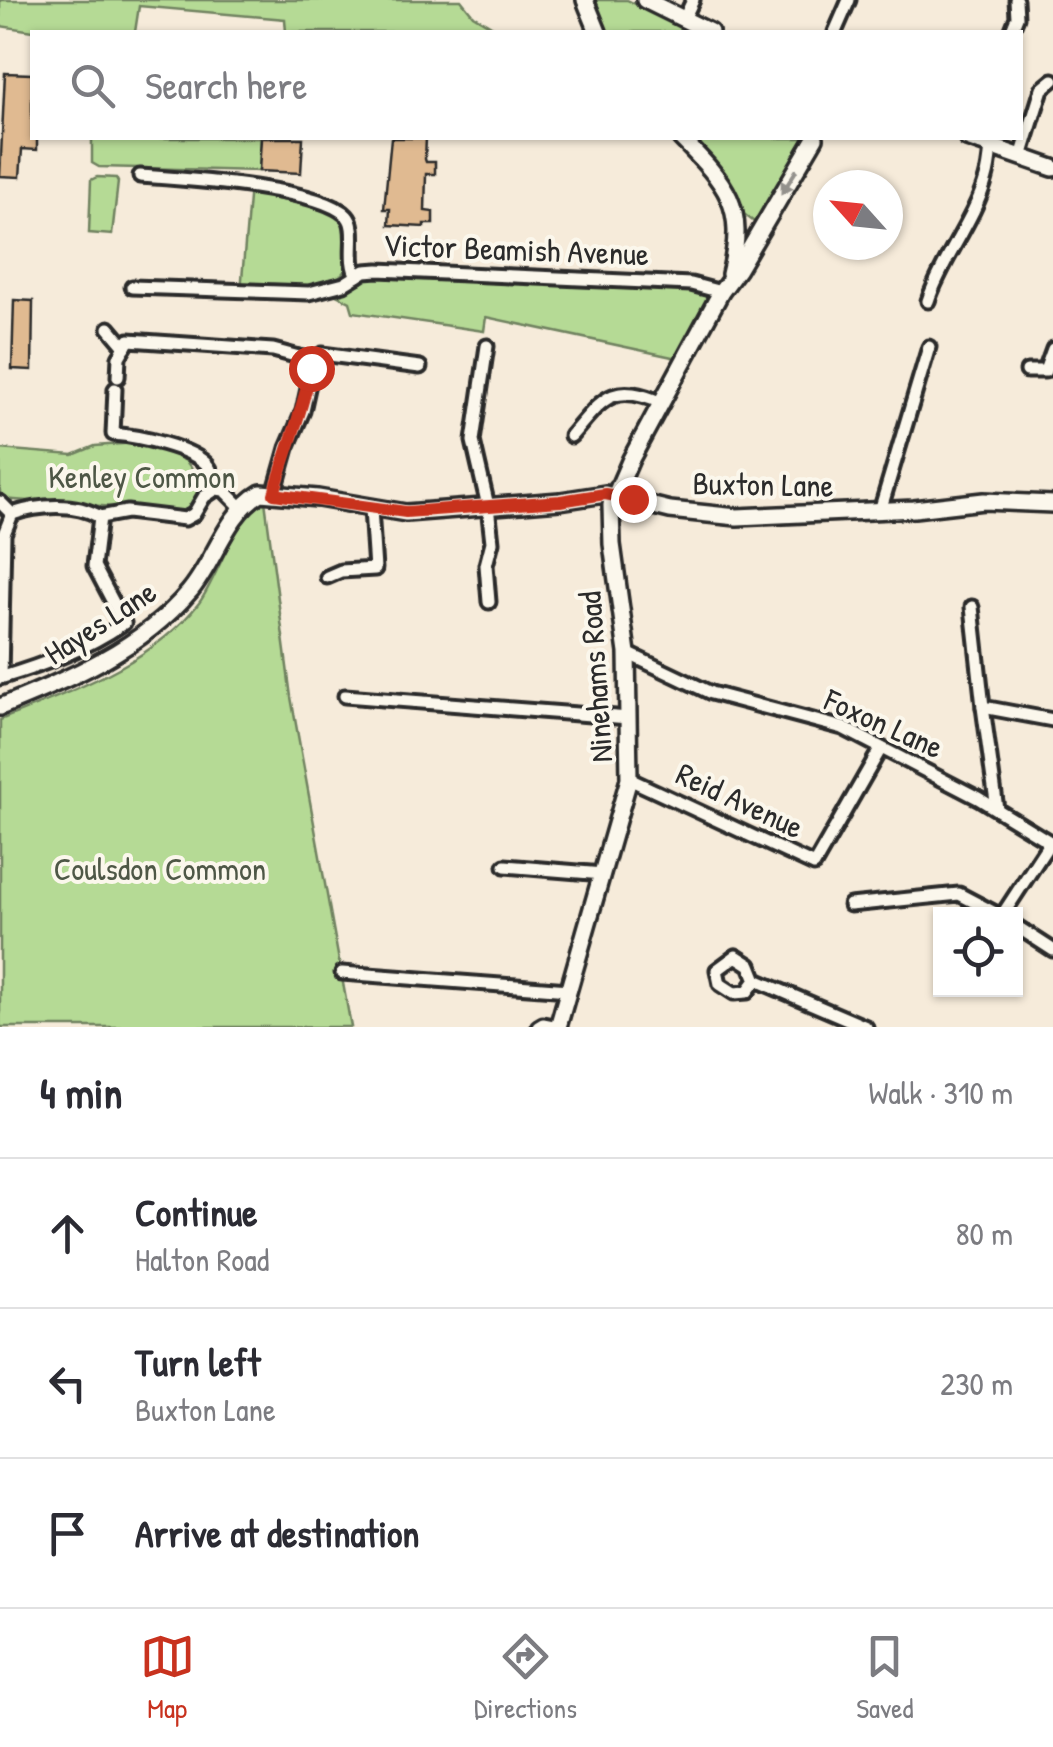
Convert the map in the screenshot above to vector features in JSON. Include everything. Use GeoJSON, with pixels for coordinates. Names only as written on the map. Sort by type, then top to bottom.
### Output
{"type":"FeatureCollection","features":[{"type":"Feature","properties":{"kind":"street"},"geometry":{"type":"LineString","coordinates":[[585,0],[597,30]]}},
{"type":"Feature","properties":{"kind":"street"},"geometry":{"type":"LineString","coordinates":[[646,0],[706,30]]}},
{"type":"Feature","properties":{"kind":"street"},"geometry":{"type":"LineString","coordinates":[[684,20],[693,0]]}},
{"type":"Feature","properties":{"kind":"street"},"geometry":{"type":"LineString","coordinates":[[836,30],[850,0]]}},
{"type":"Feature","properties":{"kind":"street"},"geometry":{"type":"LineString","coordinates":[[1012,30],[1017,17],[1016,0]]}},
{"type":"Feature","properties":{"kind":"street"},"geometry":{"type":"LineString","coordinates":[[1021,157],[1042,90],[1053,80]]}},
{"type":"Feature","properties":{"kind":"street"},"geometry":{"type":"LineString","coordinates":[[682,140],[709,166],[729,198],[737,220],[738,236],[725,285]]}},
{"type":"Feature","properties":{"kind":"street","name":"Ninehams Road"},"geometry":{"type":"LineString","coordinates":[[538,1027],[558,1027],[629,779],[627,653],[610,506],[631,459],[725,285],[815,140]]}},
{"type":"Feature","properties":{"kind":"street"},"geometry":{"type":"LineString","coordinates":[[974,140],[1053,168]]}},
{"type":"Feature","properties":{"kind":"street"},"geometry":{"type":"LineString","coordinates":[[928,301],[934,281],[986,180],[991,147]]}},
{"type":"Feature","properties":{"kind":"street"},"geometry":{"type":"LineString","coordinates":[[140,176],[290,192],[335,209],[348,216],[352,227],[351,264],[357,276]]}},
{"type":"Feature","properties":{"kind":"street"},"geometry":{"type":"LineString","coordinates":[[737,220],[746,226],[762,226]]}},
{"type":"Feature","properties":{"kind":"street","name":"Victor Beamish Avenue"},"geometry":{"type":"LineString","coordinates":[[132,287],[308,293],[378,270],[725,285]]}},
{"type":"Feature","properties":{"kind":"street"},"geometry":{"type":"LineString","coordinates":[[110,328],[125,347]]}},
{"type":"Feature","properties":{"kind":"street"},"geometry":{"type":"LineString","coordinates":[[216,489],[210,468],[202,460],[145,436],[113,434],[119,357],[129,340],[273,350],[314,361]]}},
{"type":"Feature","properties":{"kind":"street"},"geometry":{"type":"LineString","coordinates":[[487,346],[473,441],[492,542],[486,565],[489,602]]}},
{"type":"Feature","properties":{"kind":"street"},"geometry":{"type":"LineString","coordinates":[[880,511],[929,347]]}},
{"type":"Feature","properties":{"kind":"street"},"geometry":{"type":"LineString","coordinates":[[1027,371],[1045,371],[1053,349]]}},
{"type":"Feature","properties":{"kind":"street"},"geometry":{"type":"LineString","coordinates":[[100,517],[94,566],[124,623],[92,645],[50,664],[0,677],[4,534],[12,514],[32,507],[88,510],[100,517],[126,512],[186,519],[216,489],[224,490],[242,508],[261,493],[274,494],[303,411],[314,361],[322,354],[420,367]]}},
{"type":"Feature","properties":{"kind":"street"},"geometry":{"type":"LineString","coordinates":[[571,436],[610,396],[638,392],[662,403]]}},
{"type":"Feature","properties":{"kind":"street","name":"Buxton Lane"},"geometry":{"type":"LineString","coordinates":[[274,494],[406,512],[605,494],[670,510],[737,517],[880,511],[984,501],[1053,504]]}},
{"type":"Feature","properties":{"kind":"street"},"geometry":{"type":"LineString","coordinates":[[0,502],[12,514]]}},
{"type":"Feature","properties":{"kind":"street","name":"Hayes Lane"},"geometry":{"type":"LineString","coordinates":[[0,707],[76,676],[148,630],[200,578],[242,508]]}},
{"type":"Feature","properties":{"kind":"street"},"geometry":{"type":"LineString","coordinates":[[327,577],[342,571],[375,569],[371,509]]}},
{"type":"Feature","properties":{"kind":"street"},"geometry":{"type":"LineString","coordinates":[[972,607],[997,809]]}},
{"type":"Feature","properties":{"kind":"street","name":"Foxon Lane"},"geometry":{"type":"LineString","coordinates":[[627,653],[711,693],[844,728],[997,809],[1052,843]]}},
{"type":"Feature","properties":{"kind":"street"},"geometry":{"type":"LineString","coordinates":[[345,696],[629,718]]}},
{"type":"Feature","properties":{"kind":"street"},"geometry":{"type":"LineString","coordinates":[[983,707],[1053,720]]}},
{"type":"Feature","properties":{"kind":"street","name":"Reid Avenue"},"geometry":{"type":"LineString","coordinates":[[629,779],[814,865],[881,748]]}},
{"type":"Feature","properties":{"kind":"street"},"geometry":{"type":"LineString","coordinates":[[1005,907],[1052,843]]}},
{"type":"Feature","properties":{"kind":"street"},"geometry":{"type":"LineString","coordinates":[[505,866],[603,874]]}},
{"type":"Feature","properties":{"kind":"street"},"geometry":{"type":"LineString","coordinates":[[850,905],[959,894],[986,907]]}},
{"type":"Feature","properties":{"kind":"street"},"geometry":{"type":"LineString","coordinates":[[1023,931],[1053,950]]}},
{"type":"Feature","properties":{"kind":"street"},"geometry":{"type":"LineString","coordinates":[[342,973],[569,990]]}},
{"type":"Feature","properties":{"kind":"street"},"geometry":{"type":"LineString","coordinates":[[756,980],[866,1027]]}},
{"type":"Feature","properties":{"kind":"green space"},"geometry":{"type":"Polygon","coordinates":[[[0,0],[461,0],[473,15],[498,30],[286,30],[285,19],[139,6],[135,30],[30,30],[0,26],[0,0]]]}},
{"type":"Feature","properties":{"kind":"green space"},"geometry":{"type":"Polygon","coordinates":[[[594,0],[627,0],[688,30],[605,30],[594,0]]]}},
{"type":"Feature","properties":{"kind":"green space"},"geometry":{"type":"Polygon","coordinates":[[[92,140],[261,140],[259,171],[99,167],[92,163],[92,140]]]}},
{"type":"Feature","properties":{"kind":"green space"},"geometry":{"type":"Polygon","coordinates":[[[691,140],[807,140],[760,218],[754,222],[740,211],[691,140]]]}},
{"type":"Feature","properties":{"kind":"green space"},"geometry":{"type":"Polygon","coordinates":[[[116,178],[118,182],[112,235],[89,233],[91,180],[116,178]]]}},
{"type":"Feature","properties":{"kind":"green space"},"geometry":{"type":"Polygon","coordinates":[[[250,186],[290,192],[348,216],[351,264],[328,289],[374,277],[426,277],[684,289],[710,294],[677,358],[486,317],[484,331],[353,312],[350,302],[326,290],[241,291],[250,186]]]}},
{"type":"Feature","properties":{"kind":"green space","name":"Kenley Common"},"geometry":{"type":"Polygon","coordinates":[[[148,442],[186,461],[204,485],[188,512],[0,499],[0,449],[73,455],[95,446],[148,442]]]}},
{"type":"Feature","properties":{"kind":"green space","name":"Coulsdon Common"},"geometry":{"type":"Polygon","coordinates":[[[265,501],[291,697],[351,1027],[0,1027],[0,720],[108,674],[158,643],[199,603],[236,531],[255,507],[265,501]]]}},
{"type":"Feature","properties":{"kind":"building"},"geometry":{"type":"Polygon","coordinates":[[[5,73],[30,74],[30,140],[37,140],[37,150],[22,149],[20,177],[0,176],[5,73]]]}},
{"type":"Feature","properties":{"kind":"building"},"geometry":{"type":"Polygon","coordinates":[[[261,140],[303,140],[301,173],[259,171],[261,140]]]}},
{"type":"Feature","properties":{"kind":"building"},"geometry":{"type":"Polygon","coordinates":[[[391,140],[426,140],[426,162],[435,162],[435,174],[426,174],[425,211],[433,212],[433,224],[389,225],[390,209],[384,209],[391,140]]]}},
{"type":"Feature","properties":{"kind":"building"},"geometry":{"type":"Polygon","coordinates":[[[14,300],[33,301],[32,370],[12,369],[14,300]]]}},
{"type":"Feature","properties":{"kind":"route"},"geometry":{"type":"LineString","coordinates":[[311,368],[303,411],[274,494],[406,512],[605,494],[633,499]]}}]}
